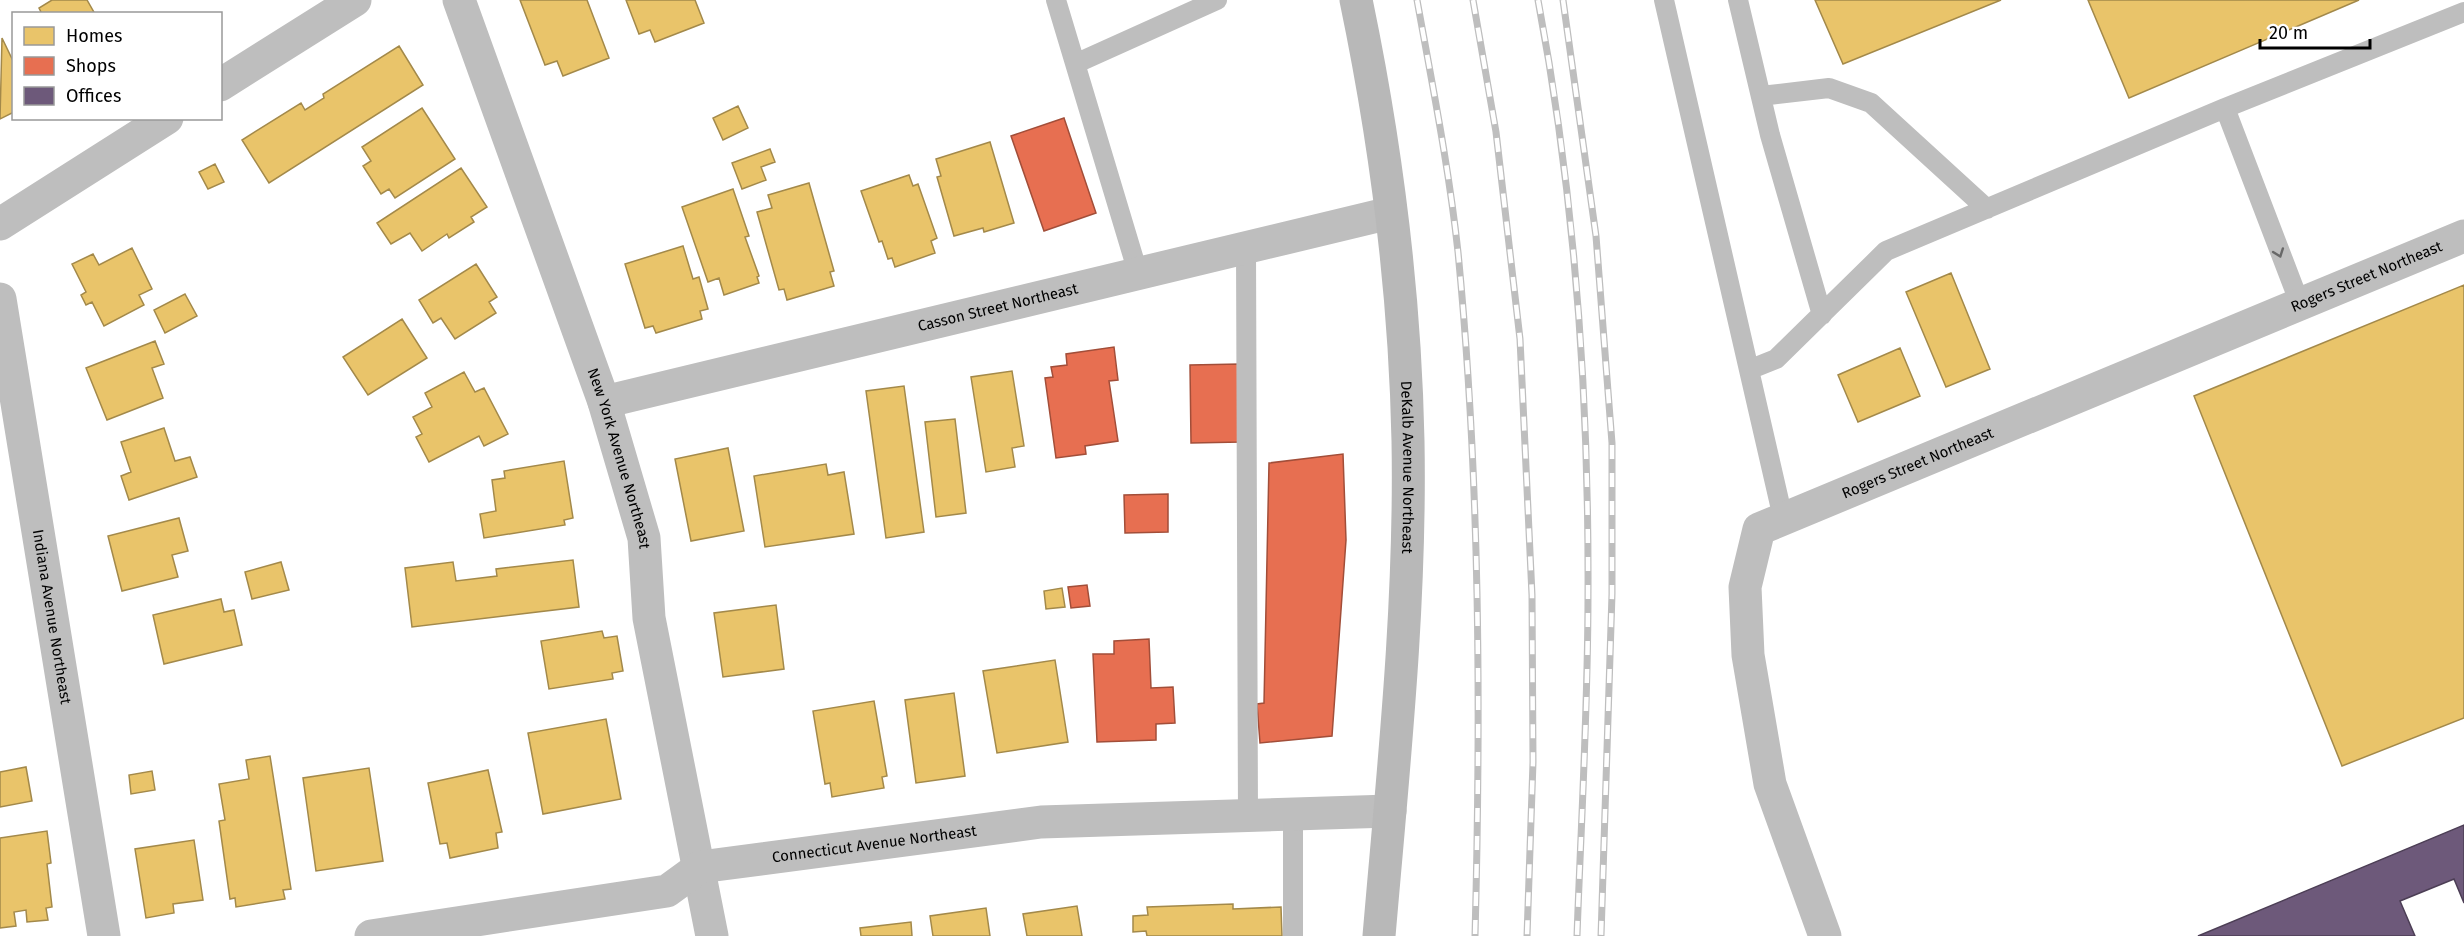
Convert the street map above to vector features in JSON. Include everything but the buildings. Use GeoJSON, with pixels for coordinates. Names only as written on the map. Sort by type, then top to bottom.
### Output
{"type":"FeatureCollection","features":[{"type":"Feature","properties":{"kind":"main road","name":"DeKalb Avenue Northeast"},"geometry":{"type":"LineString","coordinates":[[1356,0],[1373,87],[1390,213],[1405,362],[1408,442],[1404,624],[1379,936]]}},
{"type":"Feature","properties":{"kind":"street"},"geometry":{"type":"LineString","coordinates":[[222,84],[355,0]]}},
{"type":"Feature","properties":{"kind":"street","name":"New York Avenue Northeast"},"geometry":{"type":"LineString","coordinates":[[459,0],[604,402],[644,538],[649,618],[712,936]]}},
{"type":"Feature","properties":{"kind":"street"},"geometry":{"type":"LineString","coordinates":[[0,224],[164,120]]}},
{"type":"Feature","properties":{"kind":"street","name":"Casson Street Northeast"},"geometry":{"type":"LineString","coordinates":[[604,402],[1390,213]]}},
{"type":"Feature","properties":{"kind":"street","name":"Rogers Street Northeast"},"geometry":{"type":"LineString","coordinates":[[1825,936],[1770,784],[1748,655],[1745,587],[1759,529],[2464,236]]}},
{"type":"Feature","properties":{"kind":"street","name":"Indiana Avenue Northeast"},"geometry":{"type":"LineString","coordinates":[[0,299],[104,936]]}},
{"type":"Feature","properties":{"kind":"street","name":"Connecticut Avenue Northeast"},"geometry":{"type":"LineString","coordinates":[[371,936],[667,891],[700,867],[1041,822],[1248,818],[1390,811]]}},
{"type":"Feature","properties":{"kind":"lane"},"geometry":{"type":"LineString","coordinates":[[1056,0],[1077,63],[1138,273]]}},
{"type":"Feature","properties":{"kind":"lane"},"geometry":{"type":"LineString","coordinates":[[1077,63],[1217,0]]}},
{"type":"Feature","properties":{"kind":"lane"},"geometry":{"type":"LineString","coordinates":[[1664,0],[1751,369],[1783,518]]}},
{"type":"Feature","properties":{"kind":"lane"},"geometry":{"type":"LineString","coordinates":[[1738,0],[1761,96],[1822,315]]}},
{"type":"Feature","properties":{"kind":"lane"},"geometry":{"type":"LineString","coordinates":[[1751,369],[1776,360],[1886,251],[2225,108],[2464,12]]}},
{"type":"Feature","properties":{"kind":"lane"},"geometry":{"type":"LineString","coordinates":[[1761,96],[1829,88],[1871,104],[1987,209]]}},
{"type":"Feature","properties":{"kind":"lane"},"geometry":{"type":"LineString","coordinates":[[2225,108],[2300,304]]}},
{"type":"Feature","properties":{"kind":"lane"},"geometry":{"type":"LineString","coordinates":[[1246,248],[1248,818]]}},
{"type":"Feature","properties":{"kind":"lane"},"geometry":{"type":"LineString","coordinates":[[1293,816],[1293,936]]}},
{"type":"Feature","properties":{"kind":"railway"},"geometry":{"type":"LineString","coordinates":[[1417,0],[1454,220],[1471,423],[1478,679],[1475,936]]}},
{"type":"Feature","properties":{"kind":"railway"},"geometry":{"type":"LineString","coordinates":[[1473,0],[1496,132],[1520,339],[1532,595],[1533,762],[1527,936]]}},
{"type":"Feature","properties":{"kind":"railway"},"geometry":{"type":"LineString","coordinates":[[1538,0],[1562,148],[1570,222],[1586,446],[1588,638],[1577,936]]}},
{"type":"Feature","properties":{"kind":"railway"},"geometry":{"type":"LineString","coordinates":[[1563,0],[1596,236],[1612,443],[1612,594],[1601,936]]}}]}
